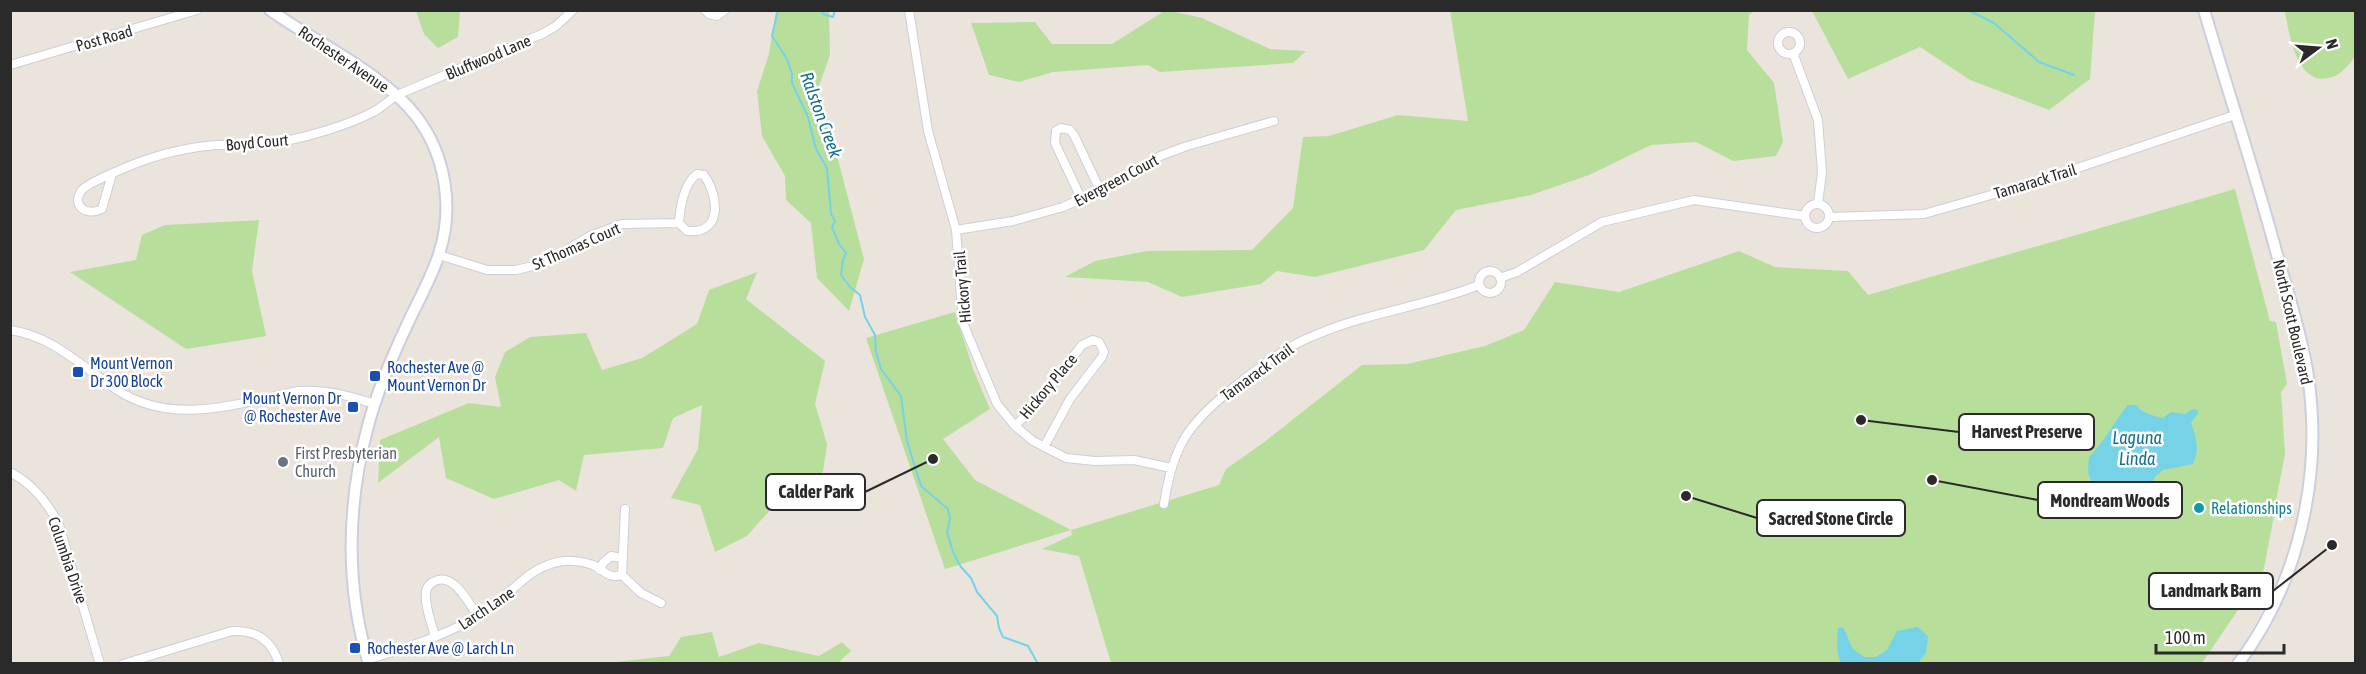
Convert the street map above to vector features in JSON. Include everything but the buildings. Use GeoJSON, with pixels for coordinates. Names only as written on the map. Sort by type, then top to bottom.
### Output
{"type":"FeatureCollection","features":[{"type":"Feature","properties":{"kind":"main road","name":"Rochester Avenue"},"geometry":{"type":"LineString","coordinates":[[270,10],[397,95],[426,131],[443,174],[446,220],[439,255],[395,350],[375,404],[361,454],[356,483],[352,544],[356,604],[368,662]]}},
{"type":"Feature","properties":{"kind":"main road","name":"North Scott Boulevard"},"geometry":{"type":"LineString","coordinates":[[2204,10],[2263,204],[2301,340],[2310,395],[2312,430],[2306,507],[2292,558],[2273,606],[2238,663]]}},
{"type":"Feature","properties":{"kind":"street","name":"Post Road"},"geometry":{"type":"LineString","coordinates":[[10,65],[197,10]]}},
{"type":"Feature","properties":{"kind":"street","name":"Bluffwood Lane"},"geometry":{"type":"LineString","coordinates":[[397,95],[542,34],[556,26],[573,10]]}},
{"type":"Feature","properties":{"kind":"street"},"geometry":{"type":"LineString","coordinates":[[705,10],[713,16],[725,10]]}},
{"type":"Feature","properties":{"kind":"street","name":"Hickory Trail"},"geometry":{"type":"LineString","coordinates":[[909,10],[928,131],[956,230],[963,323],[998,404],[1015,426],[1044,447],[1074,459],[1134,460],[1171,468]]}},
{"type":"Feature","properties":{"kind":"street"},"geometry":{"type":"LineString","coordinates":[[1793,53],[1818,120],[1822,172],[1818,204]]}},
{"type":"Feature","properties":{"kind":"street","name":"Boyd Court"},"geometry":{"type":"LineString","coordinates":[[112,174],[102,209],[93,213],[86,212],[79,200],[81,191],[112,174],[146,160],[175,152],[214,146],[277,143],[308,135],[363,117],[397,95]]}},
{"type":"Feature","properties":{"kind":"street","name":"Tamarack Trail"},"geometry":{"type":"LineString","coordinates":[[1829,218],[1924,214],[2033,183],[2235,115]]}},
{"type":"Feature","properties":{"kind":"street","name":"Evergreen Court"},"geometry":{"type":"LineString","coordinates":[[956,230],[1043,214],[1100,190],[1160,156],[1274,121]]}},
{"type":"Feature","properties":{"kind":"street"},"geometry":{"type":"LineString","coordinates":[[1081,198],[1054,142],[1056,131],[1061,128],[1070,130],[1074,135],[1100,190]]}},
{"type":"Feature","properties":{"kind":"street","name":"St Thomas Court"},"geometry":{"type":"LineString","coordinates":[[439,255],[487,270],[516,270],[555,258],[605,229],[636,222],[679,223],[687,231],[697,232],[705,229],[714,218],[715,202],[704,175],[697,174],[689,184],[679,223]]}},
{"type":"Feature","properties":{"kind":"street","name":"Tamarack Trail"},"geometry":{"type":"LineString","coordinates":[[1500,278],[1517,272],[1602,222],[1694,200],[1805,216]]}},
{"type":"Feature","properties":{"kind":"street"},"geometry":{"type":"LineString","coordinates":[[1818,204],[1827,210],[1829,218],[1822,227],[1814,227],[1808,223],[1805,216],[1808,208],[1818,204]]}},
{"type":"Feature","properties":{"kind":"street","name":"Tamarack Trail"},"geometry":{"type":"LineString","coordinates":[[1487,271],[1494,272],[1500,278],[1500,285],[1494,292],[1487,292],[1479,285],[1480,276],[1487,271]]}},
{"type":"Feature","properties":{"kind":"street","name":"Tamarack Trail"},"geometry":{"type":"LineString","coordinates":[[1164,504],[1171,468],[1179,446],[1202,414],[1256,370],[1288,348],[1336,327],[1479,285]]}},
{"type":"Feature","properties":{"kind":"street"},"geometry":{"type":"LineString","coordinates":[[10,330],[36,336],[52,344],[119,391],[161,408],[207,410],[313,390],[343,393],[375,404]]}},
{"type":"Feature","properties":{"kind":"street","name":"Hickory Place"},"geometry":{"type":"LineString","coordinates":[[1015,426],[1042,398],[1082,345],[1093,340],[1099,342],[1104,352],[1102,357],[1070,399],[1044,447]]}},
{"type":"Feature","properties":{"kind":"street","name":"Columbia Drive"},"geometry":{"type":"LineString","coordinates":[[10,472],[36,490],[59,525],[100,663]]}},
{"type":"Feature","properties":{"kind":"street"},"geometry":{"type":"LineString","coordinates":[[622,575],[625,509]]}},
{"type":"Feature","properties":{"kind":"street"},"geometry":{"type":"LineString","coordinates":[[600,570],[603,563],[611,556],[622,558]]}},
{"type":"Feature","properties":{"kind":"street","name":"Larch Lane"},"geometry":{"type":"LineString","coordinates":[[368,662],[435,637],[478,616],[501,601],[530,575],[548,565],[570,561],[593,565],[611,576],[622,575],[641,593],[661,603]]}},
{"type":"Feature","properties":{"kind":"street"},"geometry":{"type":"LineString","coordinates":[[435,637],[426,592],[431,583],[436,580],[448,580],[454,584],[478,616]]}},
{"type":"Feature","properties":{"kind":"street"},"geometry":{"type":"LineString","coordinates":[[123,663],[232,631],[244,630],[255,632],[267,640],[276,651],[279,663]]}},
{"type":"Feature","properties":{"kind":"green space"},"geometry":{"type":"Polygon","coordinates":[[[1166,10],[1202,18],[1270,49],[1306,51],[1293,63],[1160,72],[1148,65],[1053,72],[1019,82],[989,75],[971,23],[1035,22],[1052,44],[1112,44],[1166,10]]]}},
{"type":"Feature","properties":{"kind":"green space"},"geometry":{"type":"Polygon","coordinates":[[[416,11],[460,11],[458,37],[438,48],[424,34],[416,11]]]}},
{"type":"Feature","properties":{"kind":"green space"},"geometry":{"type":"Polygon","coordinates":[[[776,11],[829,11],[830,55],[813,103],[827,117],[864,259],[849,311],[817,278],[811,223],[786,200],[785,176],[762,136],[757,91],[769,54],[776,11]]]}},
{"type":"Feature","properties":{"kind":"green space"},"geometry":{"type":"Polygon","coordinates":[[[1450,11],[1754,11],[1749,15],[1747,50],[1774,83],[1783,142],[1776,156],[1733,161],[1696,142],[1651,145],[1589,175],[1531,195],[1456,210],[1424,250],[1315,277],[1277,271],[1261,284],[1182,297],[1148,282],[1065,277],[1095,261],[1147,251],[1252,250],[1293,208],[1303,137],[1329,136],[1398,115],[1468,121],[1450,11]]]}},
{"type":"Feature","properties":{"kind":"green space"},"geometry":{"type":"Polygon","coordinates":[[[1812,11],[2095,11],[2090,79],[2049,110],[1970,80],[1920,47],[1848,79],[1812,11]]]}},
{"type":"Feature","properties":{"kind":"green space"},"geometry":{"type":"Polygon","coordinates":[[[2285,11],[2355,11],[2357,47],[2355,55],[2345,69],[2335,76],[2322,79],[2312,76],[2304,69],[2289,34],[2285,11]]]}},
{"type":"Feature","properties":{"kind":"green space"},"geometry":{"type":"Polygon","coordinates":[[[2235,189],[2270,321],[2276,322],[2287,384],[2281,392],[2285,454],[2276,501],[2279,506],[2275,511],[2263,573],[2202,663],[1111,663],[1079,556],[1042,549],[1072,535],[1071,530],[1219,485],[1226,469],[1263,443],[1362,365],[1407,364],[1485,346],[1524,330],[1555,282],[1619,292],[1739,251],[1775,267],[1848,271],[1868,295],[2235,189]]]}},
{"type":"Feature","properties":{"kind":"green space"},"geometry":{"type":"Polygon","coordinates":[[[259,220],[252,271],[266,336],[186,349],[70,272],[136,260],[142,235],[165,225],[259,220]]]}},
{"type":"Feature","properties":{"kind":"green space"},"geometry":{"type":"Polygon","coordinates":[[[757,272],[746,299],[825,361],[815,404],[827,444],[821,485],[787,491],[747,536],[715,552],[700,505],[671,498],[698,449],[702,405],[673,418],[663,448],[584,455],[576,491],[559,480],[494,499],[446,478],[439,437],[378,483],[380,440],[469,403],[501,407],[495,377],[505,352],[530,337],[586,333],[602,370],[642,358],[697,324],[709,290],[757,272]]]}},
{"type":"Feature","properties":{"kind":"green space"},"geometry":{"type":"Polygon","coordinates":[[[955,312],[973,369],[990,409],[943,439],[975,480],[1071,530],[945,569],[866,338],[955,312]]]}},
{"type":"Feature","properties":{"kind":"green space"},"geometry":{"type":"Polygon","coordinates":[[[712,632],[719,657],[759,643],[819,656],[842,642],[851,651],[838,663],[606,663],[669,656],[681,637],[712,632]]]}},
{"type":"Feature","properties":{"kind":"water","name":"Laguna Linda"},"geometry":{"type":"Polygon","coordinates":[[[2128,405],[2136,405],[2145,412],[2163,418],[2171,412],[2185,414],[2193,409],[2198,410],[2191,423],[2197,448],[2193,464],[2163,470],[2155,477],[2136,513],[2102,494],[2092,483],[2088,472],[2089,457],[2128,405]]]}},
{"type":"Feature","properties":{"kind":"water"},"geometry":{"type":"Polygon","coordinates":[[[1843,627],[1853,649],[1864,657],[1876,657],[1887,650],[1897,631],[1918,627],[1928,636],[1926,653],[1918,663],[1841,663],[1837,637],[1838,628],[1843,627]]]}},
{"type":"Feature","properties":{"kind":"waterway","name":"Ralston Creek"},"geometry":{"type":"LineString","coordinates":[[778,10],[772,36],[787,59],[792,74],[792,83],[808,117],[816,149],[827,168],[831,214],[835,221],[832,227],[839,244],[846,253],[841,275],[860,295],[865,317],[875,335],[876,352],[881,369],[901,396],[907,441],[921,486],[948,509],[950,519],[947,532],[953,552],[961,567],[971,578],[977,592],[997,616],[1003,637],[1028,646],[1038,664]]}},
{"type":"Feature","properties":{"kind":"waterway","name":"Ralston Creek"},"geometry":{"type":"LineString","coordinates":[[821,10],[823,14],[833,17],[835,10]]}},
{"type":"Feature","properties":{"kind":"waterway"},"geometry":{"type":"LineString","coordinates":[[1968,10],[1994,23],[2039,62],[2074,75]]}},
{"type":"Feature","properties":{"kind":"place","name":"Mount Vernon Dr 300 Block"},"geometry":{"type":"Point","coordinates":[78,372]}},
{"type":"Feature","properties":{"kind":"place","name":"Rochester Ave @ Mount Vernon Dr"},"geometry":{"type":"Point","coordinates":[375,376]}},
{"type":"Feature","properties":{"kind":"place","name":"Mount Vernon Dr @ Rochester Ave"},"geometry":{"type":"Point","coordinates":[353,407]}},
{"type":"Feature","properties":{"kind":"place","name":"Harvest Preserve"},"geometry":{"type":"Point","coordinates":[1861,420]}},
{"type":"Feature","properties":{"kind":"place","name":"Calder Park"},"geometry":{"type":"Point","coordinates":[933,459]}},
{"type":"Feature","properties":{"kind":"place","name":"First Presbyterian Church"},"geometry":{"type":"Point","coordinates":[283,462]}},
{"type":"Feature","properties":{"kind":"place","name":"Mondream Woods"},"geometry":{"type":"Point","coordinates":[1932,480]}},
{"type":"Feature","properties":{"kind":"place","name":"Sacred Stone Circle"},"geometry":{"type":"Point","coordinates":[1686,496]}},
{"type":"Feature","properties":{"kind":"place","name":"Relationships"},"geometry":{"type":"Point","coordinates":[2199,508]}},
{"type":"Feature","properties":{"kind":"place","name":"Landmark Barn"},"geometry":{"type":"Point","coordinates":[2332,545]}},
{"type":"Feature","properties":{"kind":"place","name":"Rochester Ave @ Larch Ln"},"geometry":{"type":"Point","coordinates":[355,648]}}]}
